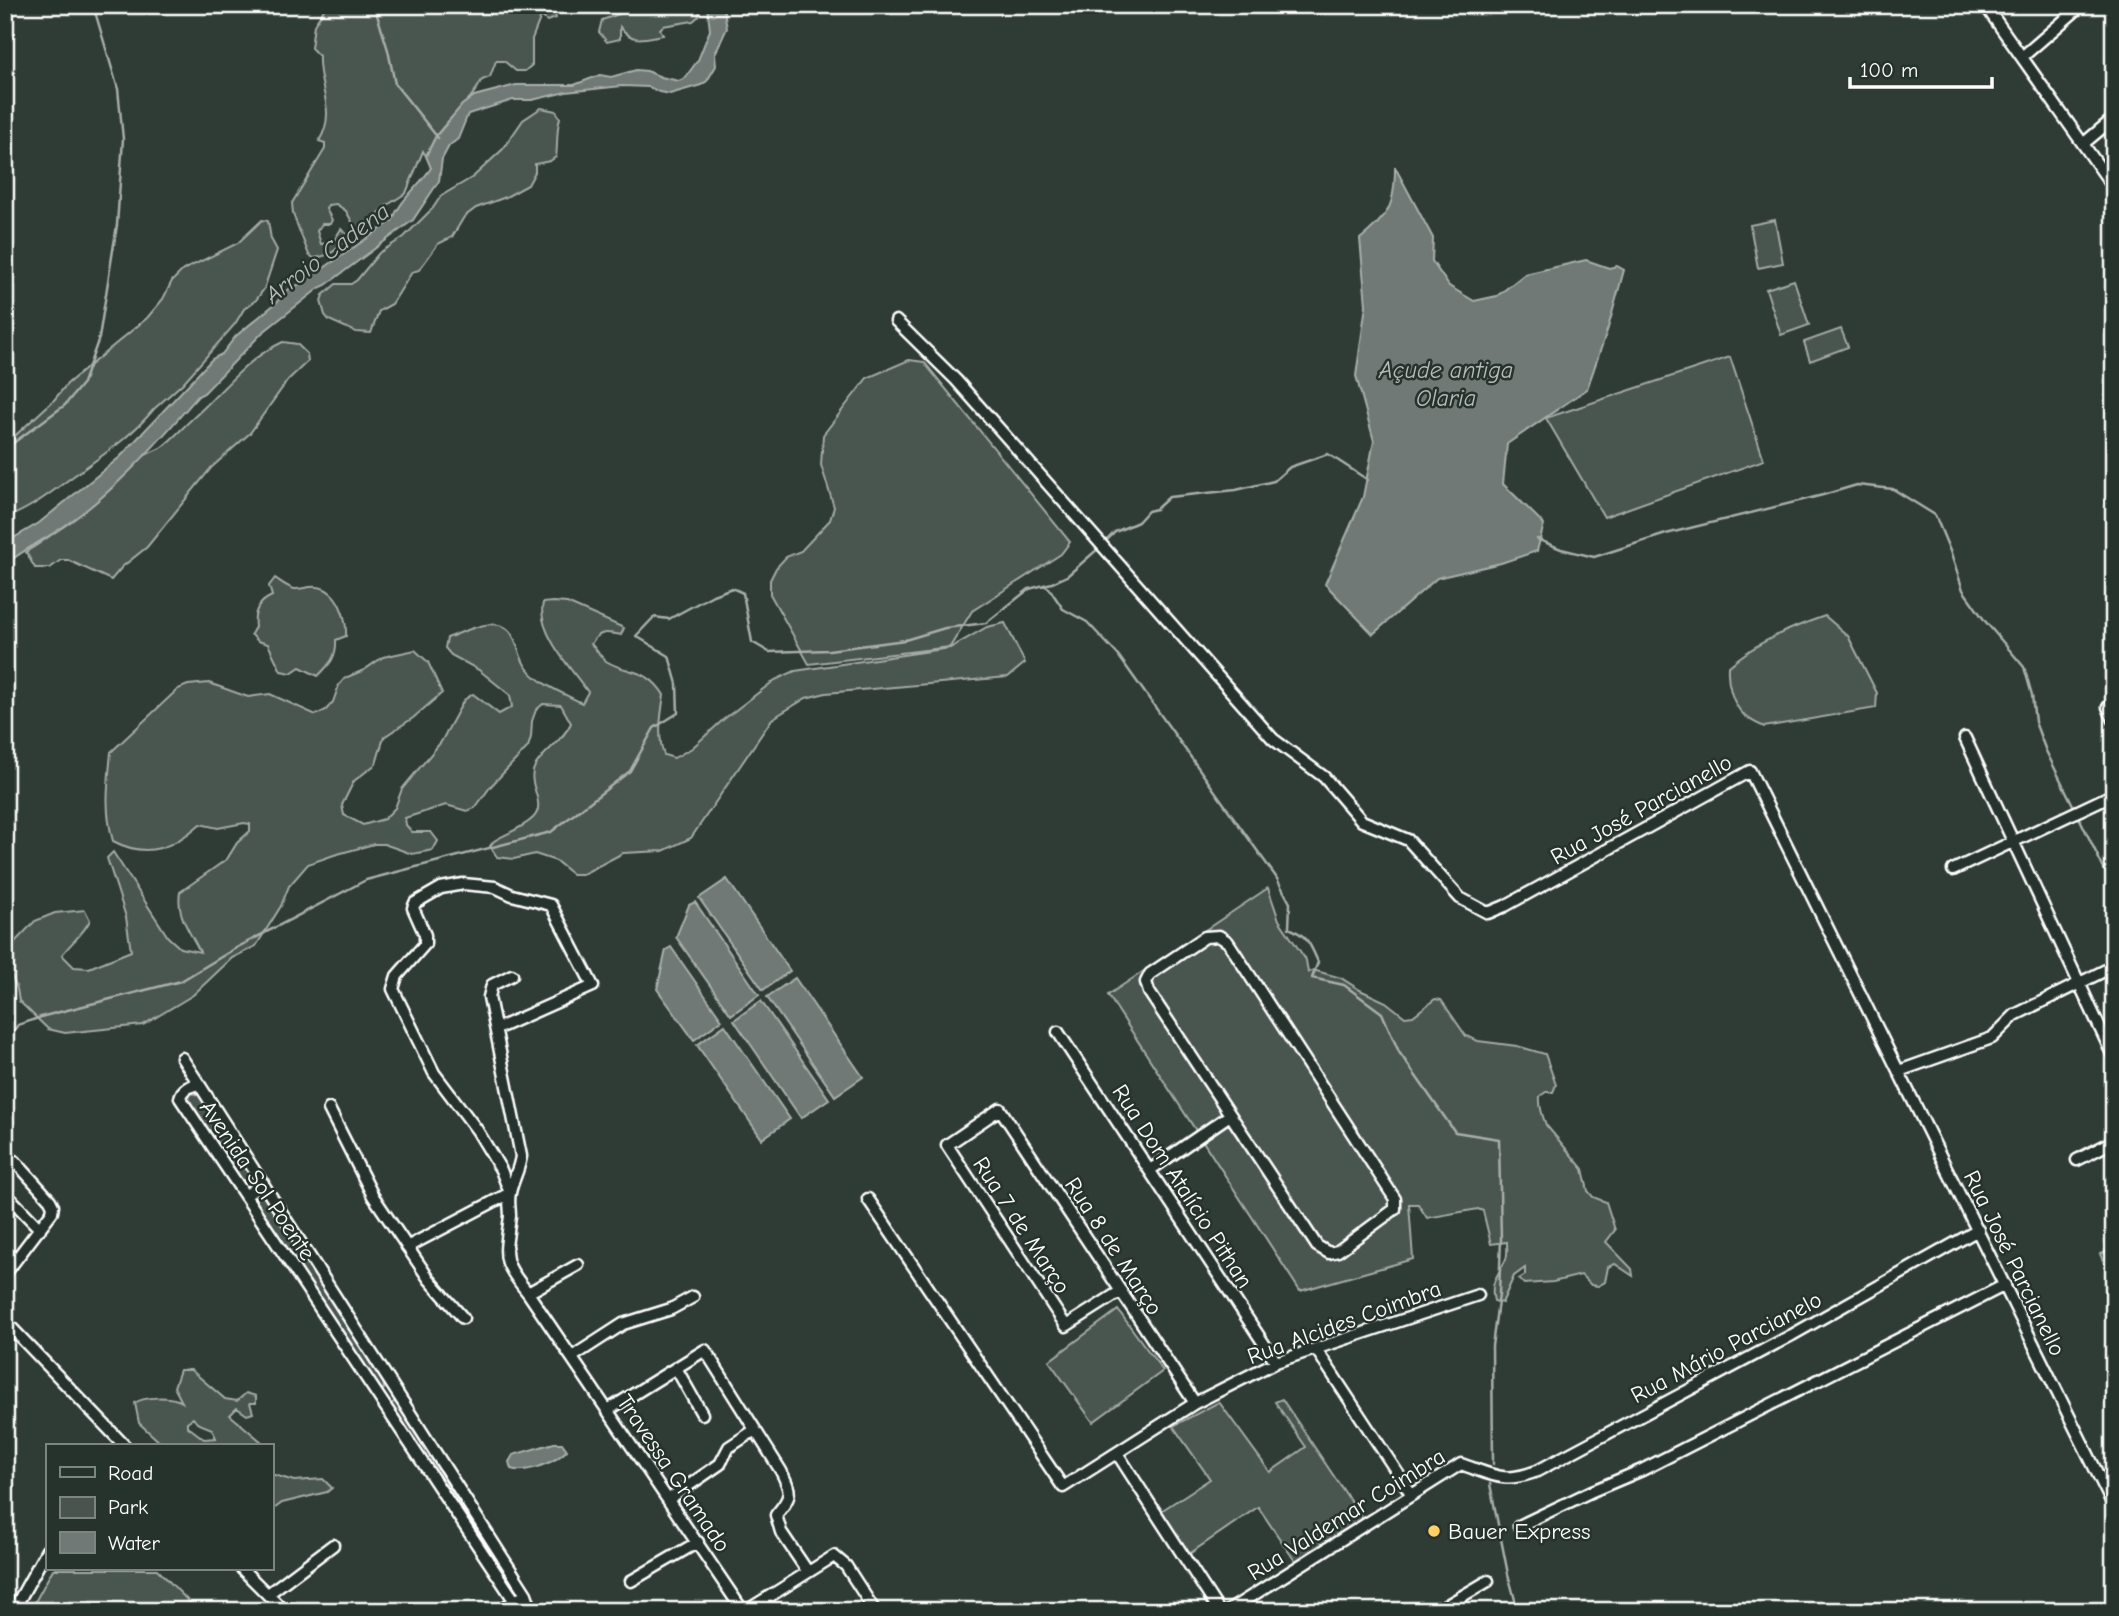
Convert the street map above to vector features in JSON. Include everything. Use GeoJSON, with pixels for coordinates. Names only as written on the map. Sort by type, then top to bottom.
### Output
{"type":"FeatureCollection","features":[{"type":"Feature","properties":{"kind":"street"},"geometry":{"type":"LineString","coordinates":[[1985,5],[2114,188]]}},
{"type":"Feature","properties":{"kind":"street"},"geometry":{"type":"LineString","coordinates":[[2022,57],[2082,5]]}},
{"type":"Feature","properties":{"kind":"street"},"geometry":{"type":"LineString","coordinates":[[2083,144],[2114,118]]}},
{"type":"Feature","properties":{"kind":"street","name":"Rua José Parcianello"},"geometry":{"type":"LineString","coordinates":[[896,321],[956,380],[1273,739],[1324,777],[1362,821],[1408,839],[1460,898],[1488,913],[1750,771],[2114,1507]]}},
{"type":"Feature","properties":{"kind":"street"},"geometry":{"type":"LineString","coordinates":[[2108,707],[2114,720]]}},
{"type":"Feature","properties":{"kind":"street"},"geometry":{"type":"LineString","coordinates":[[1965,738],[2114,1058]]}},
{"type":"Feature","properties":{"kind":"street"},"geometry":{"type":"LineString","coordinates":[[1953,870],[2114,794]]}},
{"type":"Feature","properties":{"kind":"street"},"geometry":{"type":"LineString","coordinates":[[496,1029],[593,986],[551,905],[512,895],[495,887],[463,884],[441,888],[415,903],[413,908],[425,935],[425,944],[397,976],[393,989],[434,1073],[477,1129],[501,1170],[510,1193]]}},
{"type":"Feature","properties":{"kind":"street"},"geometry":{"type":"LineString","coordinates":[[1219,936],[1228,942],[1392,1191],[1395,1209],[1338,1251],[1329,1253],[1317,1246],[1230,1115],[1149,992],[1146,982],[1150,974],[1205,937],[1219,936]]}},
{"type":"Feature","properties":{"kind":"street"},"geometry":{"type":"LineString","coordinates":[[1899,1071],[1992,1038],[2015,1015],[2114,966]]}},
{"type":"Feature","properties":{"kind":"street"},"geometry":{"type":"LineString","coordinates":[[407,1247],[510,1193],[516,1178],[521,1156],[489,990],[492,985],[512,975]]}},
{"type":"Feature","properties":{"kind":"street","name":"Rua Dom Atalício Pithan"},"geometry":{"type":"LineString","coordinates":[[1058,1032],[1276,1362]]}},
{"type":"Feature","properties":{"kind":"street"},"geometry":{"type":"LineString","coordinates":[[182,1058],[199,1084]]}},
{"type":"Feature","properties":{"kind":"street","name":"Avenida Sol Poente"},"geometry":{"type":"LineString","coordinates":[[515,1601],[180,1098],[181,1092],[199,1084],[526,1594],[532,1611]]}},
{"type":"Feature","properties":{"kind":"street"},"geometry":{"type":"LineString","coordinates":[[329,1109],[373,1196],[429,1279],[463,1318]]}},
{"type":"Feature","properties":{"kind":"street","name":"Rua 8 de Março"},"geometry":{"type":"LineString","coordinates":[[1000,1109],[1195,1403]]}},
{"type":"Feature","properties":{"kind":"street","name":"Rua 7 de Março"},"geometry":{"type":"LineString","coordinates":[[1000,1109],[947,1144],[1066,1326],[1121,1292]]}},
{"type":"Feature","properties":{"kind":"street"},"geometry":{"type":"LineString","coordinates":[[1150,1170],[1230,1115]]}},
{"type":"Feature","properties":{"kind":"street"},"geometry":{"type":"LineString","coordinates":[[2077,1160],[2114,1141]]}},
{"type":"Feature","properties":{"kind":"street"},"geometry":{"type":"LineString","coordinates":[[5,1274],[52,1212],[53,1206],[15,1161]]}},
{"type":"Feature","properties":{"kind":"street"},"geometry":{"type":"LineString","coordinates":[[245,1196],[263,1183]]}},
{"type":"Feature","properties":{"kind":"street"},"geometry":{"type":"LineString","coordinates":[[5,1193],[40,1229]]}},
{"type":"Feature","properties":{"kind":"street","name":"Travessa Gramado"},"geometry":{"type":"LineString","coordinates":[[510,1193],[510,1214],[504,1252],[511,1272],[745,1611]]}},
{"type":"Feature","properties":{"kind":"street","name":"Rua Alcides Coimbra"},"geometry":{"type":"LineString","coordinates":[[869,1199],[1063,1487],[1195,1403],[1276,1362],[1478,1296]]}},
{"type":"Feature","properties":{"kind":"street","name":"Rua Mário Parcianelo"},"geometry":{"type":"LineString","coordinates":[[1487,1473],[1517,1479],[1537,1471],[1792,1335],[1978,1230]]}},
{"type":"Feature","properties":{"kind":"street"},"geometry":{"type":"LineString","coordinates":[[528,1293],[578,1265]]}},
{"type":"Feature","properties":{"kind":"street"},"geometry":{"type":"LineString","coordinates":[[1519,1527],[1590,1492],[1642,1471],[2005,1285]]}},
{"type":"Feature","properties":{"kind":"street"},"geometry":{"type":"LineString","coordinates":[[572,1357],[622,1324],[671,1309],[693,1297]]}},
{"type":"Feature","properties":{"kind":"street"},"geometry":{"type":"LineString","coordinates":[[5,1321],[121,1444]]}},
{"type":"Feature","properties":{"kind":"street"},"geometry":{"type":"LineString","coordinates":[[1316,1349],[1412,1495]]}},
{"type":"Feature","properties":{"kind":"street"},"geometry":{"type":"LineString","coordinates":[[608,1410],[705,1350],[789,1488],[789,1501],[776,1515],[781,1532],[808,1572]]}},
{"type":"Feature","properties":{"kind":"street"},"geometry":{"type":"LineString","coordinates":[[676,1368],[702,1414]]}},
{"type":"Feature","properties":{"kind":"street"},"geometry":{"type":"LineString","coordinates":[[382,1401],[397,1393]]}},
{"type":"Feature","properties":{"kind":"street"},"geometry":{"type":"LineString","coordinates":[[669,1499],[720,1464],[729,1447],[755,1430]]}},
{"type":"Feature","properties":{"kind":"street"},"geometry":{"type":"LineString","coordinates":[[1117,1453],[1219,1611]]}},
{"type":"Feature","properties":{"kind":"street","name":"Rua Valdemar Coimbra"},"geometry":{"type":"LineString","coordinates":[[1228,1611],[1461,1464],[1487,1473]]}},
{"type":"Feature","properties":{"kind":"street"},"geometry":{"type":"LineString","coordinates":[[631,1581],[698,1542]]}},
{"type":"Feature","properties":{"kind":"street"},"geometry":{"type":"LineString","coordinates":[[268,1594],[332,1545]]}},
{"type":"Feature","properties":{"kind":"street"},"geometry":{"type":"LineString","coordinates":[[13,1611],[46,1552]]}},
{"type":"Feature","properties":{"kind":"street"},"geometry":{"type":"LineString","coordinates":[[745,1611],[834,1556],[846,1566],[875,1611]]}},
{"type":"Feature","properties":{"kind":"street"},"geometry":{"type":"LineString","coordinates":[[243,1570],[284,1611]]}},
{"type":"Feature","properties":{"kind":"street"},"geometry":{"type":"LineString","coordinates":[[1437,1611],[1488,1581]]}},
{"type":"Feature","properties":{"kind":"street"},"geometry":{"type":"LineString","coordinates":[[498,1611],[526,1594]]}},
{"type":"Feature","properties":{"kind":"street"},"geometry":{"type":"LineString","coordinates":[[515,1601],[532,1611]]}},
{"type":"Feature","properties":{"kind":"green space"},"geometry":{"type":"Polygon","coordinates":[[[327,5],[552,5],[556,18],[547,21],[541,16],[532,39],[532,65],[525,71],[516,71],[504,61],[496,61],[490,77],[482,80],[442,129],[426,156],[423,151],[406,193],[386,206],[359,234],[346,211],[336,204],[328,205],[326,209],[332,220],[330,224],[322,224],[317,231],[321,244],[333,242],[341,229],[347,234],[334,251],[314,258],[309,255],[293,214],[292,203],[325,149],[325,143],[319,141],[327,119],[327,109],[319,56],[311,48],[314,25],[327,5]]]}},
{"type":"Feature","properties":{"kind":"green space"},"geometry":{"type":"Polygon","coordinates":[[[630,5],[701,5],[699,16],[693,21],[663,26],[660,29],[663,35],[634,38],[620,27],[620,39],[607,42],[599,32],[602,20],[622,13],[630,5]]]}},
{"type":"Feature","properties":{"kind":"green space"},"geometry":{"type":"Polygon","coordinates":[[[541,108],[556,111],[560,118],[556,157],[535,164],[535,172],[528,185],[476,208],[464,217],[452,237],[438,244],[419,270],[412,272],[392,304],[379,311],[371,333],[356,332],[329,320],[321,301],[323,295],[336,284],[351,284],[357,280],[379,253],[404,237],[433,208],[441,196],[473,177],[503,149],[523,120],[541,108]]]}},
{"type":"Feature","properties":{"kind":"green space"},"geometry":{"type":"Polygon","coordinates":[[[262,220],[268,221],[271,239],[277,250],[264,289],[256,300],[244,309],[235,324],[183,383],[127,437],[41,499],[5,518],[5,445],[54,400],[67,384],[147,318],[163,299],[172,281],[183,270],[238,243],[262,220]]]}},
{"type":"Feature","properties":{"kind":"green space"},"geometry":{"type":"Polygon","coordinates":[[[1775,220],[1783,263],[1758,268],[1750,225],[1775,220]]]}},
{"type":"Feature","properties":{"kind":"green space"},"geometry":{"type":"Polygon","coordinates":[[[1794,280],[1809,325],[1781,335],[1766,289],[1794,280]]]}},
{"type":"Feature","properties":{"kind":"green space"},"geometry":{"type":"Polygon","coordinates":[[[1841,329],[1848,347],[1810,361],[1804,342],[1841,329]]]}},
{"type":"Feature","properties":{"kind":"green space"},"geometry":{"type":"Polygon","coordinates":[[[283,342],[297,344],[307,354],[308,361],[288,380],[250,433],[211,468],[147,547],[122,567],[111,580],[68,560],[61,560],[50,568],[35,568],[26,552],[72,519],[143,457],[166,444],[246,366],[283,342]]]}},
{"type":"Feature","properties":{"kind":"green space"},"geometry":{"type":"Polygon","coordinates":[[[1730,357],[1764,460],[1604,517],[1546,418],[1730,357]]]}},
{"type":"Feature","properties":{"kind":"green space"},"geometry":{"type":"Polygon","coordinates":[[[909,360],[924,362],[1070,542],[1061,554],[972,611],[950,647],[809,664],[770,594],[770,580],[786,557],[801,551],[830,520],[834,507],[821,465],[823,435],[867,378],[909,360]]]}},
{"type":"Feature","properties":{"kind":"green space"},"geometry":{"type":"Polygon","coordinates":[[[275,578],[295,589],[324,589],[331,593],[340,606],[346,636],[336,640],[332,660],[318,676],[300,667],[291,673],[281,671],[268,644],[258,641],[251,634],[258,608],[272,596],[269,586],[275,578]]]}},
{"type":"Feature","properties":{"kind":"green space"},"geometry":{"type":"Polygon","coordinates":[[[543,603],[567,603],[624,628],[621,635],[604,633],[597,636],[591,644],[606,661],[644,676],[658,686],[664,695],[660,725],[662,748],[664,755],[674,758],[692,748],[724,719],[775,680],[795,671],[950,648],[987,627],[1005,623],[1025,663],[1008,677],[826,693],[806,698],[772,719],[691,838],[663,851],[623,853],[583,874],[572,874],[556,861],[535,854],[514,859],[497,857],[490,846],[494,841],[529,822],[537,812],[538,800],[533,780],[535,766],[571,723],[561,705],[543,704],[536,710],[532,721],[528,747],[491,786],[475,808],[467,811],[446,805],[405,818],[406,825],[412,832],[431,832],[438,841],[433,850],[412,854],[384,844],[374,844],[308,864],[289,886],[281,906],[256,946],[232,958],[193,995],[143,1025],[65,1033],[48,1029],[19,1001],[5,959],[8,949],[35,921],[55,913],[85,910],[90,920],[62,955],[74,967],[89,968],[131,951],[126,917],[107,858],[113,852],[168,937],[180,948],[200,952],[182,916],[180,892],[227,859],[237,843],[250,831],[250,824],[218,828],[200,824],[170,845],[148,850],[113,841],[108,818],[111,752],[178,689],[209,683],[248,697],[270,694],[316,715],[326,710],[333,702],[339,685],[345,678],[364,670],[383,657],[415,650],[428,662],[442,693],[413,718],[384,737],[376,764],[354,781],[342,805],[344,815],[363,825],[384,819],[395,808],[402,789],[441,742],[464,700],[473,694],[499,714],[512,707],[510,695],[479,670],[451,655],[445,648],[447,638],[483,625],[501,626],[514,638],[523,661],[532,674],[582,703],[588,692],[557,650],[545,626],[543,603]]]}},
{"type":"Feature","properties":{"kind":"green space"},"geometry":{"type":"Polygon","coordinates":[[[1825,616],[1848,636],[1877,693],[1876,708],[1764,727],[1746,717],[1733,699],[1728,667],[1750,650],[1774,637],[1825,616]]]}},
{"type":"Feature","properties":{"kind":"green space"},"geometry":{"type":"Polygon","coordinates":[[[1268,888],[1279,920],[1306,960],[1308,973],[1313,970],[1341,978],[1386,1002],[1405,1017],[1413,1016],[1435,999],[1441,1000],[1466,1036],[1478,1041],[1517,1046],[1545,1054],[1556,1085],[1553,1092],[1540,1096],[1546,1125],[1583,1169],[1588,1191],[1593,1197],[1606,1202],[1615,1230],[1606,1242],[1632,1269],[1633,1276],[1615,1264],[1608,1267],[1605,1282],[1598,1286],[1591,1285],[1581,1275],[1553,1282],[1524,1284],[1519,1279],[1525,1275],[1525,1268],[1514,1276],[1502,1303],[1494,1301],[1494,1283],[1506,1259],[1507,1242],[1491,1244],[1483,1211],[1478,1209],[1427,1218],[1418,1204],[1409,1204],[1413,1259],[1300,1291],[1108,995],[1268,888]]]}},
{"type":"Feature","properties":{"kind":"green space"},"geometry":{"type":"Polygon","coordinates":[[[191,1093],[203,1096],[252,1172],[252,1177],[247,1181],[239,1179],[186,1101],[191,1093]]]}},
{"type":"Feature","properties":{"kind":"green space"},"geometry":{"type":"Polygon","coordinates":[[[258,1190],[263,1190],[383,1378],[384,1389],[380,1390],[376,1385],[257,1202],[255,1194],[258,1190]]]}},
{"type":"Feature","properties":{"kind":"green space"},"geometry":{"type":"Polygon","coordinates":[[[2114,1248],[2114,1285],[2100,1254],[2114,1248]]]}},
{"type":"Feature","properties":{"kind":"green space"},"geometry":{"type":"Polygon","coordinates":[[[1118,1310],[1163,1371],[1093,1422],[1049,1361],[1118,1310]]]}},
{"type":"Feature","properties":{"kind":"green space"},"geometry":{"type":"Polygon","coordinates":[[[180,1370],[191,1370],[225,1399],[237,1401],[246,1393],[256,1396],[256,1403],[250,1403],[253,1413],[247,1415],[237,1408],[230,1415],[263,1444],[162,1444],[139,1423],[135,1403],[139,1401],[158,1398],[182,1402],[174,1387],[180,1370]],[[193,1418],[187,1422],[187,1426],[204,1439],[216,1438],[212,1429],[197,1423],[193,1418]]]}},
{"type":"Feature","properties":{"kind":"green space"},"geometry":{"type":"Polygon","coordinates":[[[1282,1399],[1364,1521],[1295,1561],[1258,1507],[1189,1554],[1161,1511],[1210,1479],[1173,1426],[1219,1402],[1270,1472],[1306,1447],[1275,1402],[1282,1399]]]}},
{"type":"Feature","properties":{"kind":"green space"},"geometry":{"type":"Polygon","coordinates":[[[394,1402],[397,1404],[513,1589],[388,1406],[394,1402]]]}},
{"type":"Feature","properties":{"kind":"green space"},"geometry":{"type":"Polygon","coordinates":[[[273,1475],[294,1481],[323,1479],[332,1488],[327,1492],[282,1503],[273,1510],[273,1475]]]}},
{"type":"Feature","properties":{"kind":"green space"},"geometry":{"type":"Polygon","coordinates":[[[52,1570],[158,1570],[198,1611],[30,1611],[52,1570]]]}},
{"type":"Feature","properties":{"kind":"water","name":"Arroio Cadena"},"geometry":{"type":"Polygon","coordinates":[[[707,5],[723,5],[727,28],[715,54],[716,66],[707,81],[701,85],[670,94],[649,87],[622,86],[566,92],[532,100],[513,100],[468,114],[458,139],[449,146],[442,159],[439,181],[413,220],[262,333],[198,396],[135,466],[100,498],[63,527],[5,565],[5,543],[39,523],[120,457],[212,359],[222,354],[236,336],[276,303],[285,291],[302,283],[392,221],[400,206],[431,168],[426,156],[436,136],[462,105],[474,96],[516,85],[574,85],[600,75],[611,77],[636,70],[679,81],[685,78],[698,60],[710,30],[707,5]]]}},
{"type":"Feature","properties":{"kind":"water","name":"Açude antiga Olaria"},"geometry":{"type":"Polygon","coordinates":[[[1395,167],[1433,238],[1432,261],[1449,286],[1474,301],[1497,296],[1525,274],[1586,260],[1624,270],[1587,389],[1507,444],[1503,484],[1544,524],[1537,551],[1501,563],[1437,578],[1373,634],[1325,584],[1363,497],[1374,441],[1356,376],[1366,305],[1360,239],[1384,216],[1392,201],[1395,167]]]}},
{"type":"Feature","properties":{"kind":"water"},"geometry":{"type":"Polygon","coordinates":[[[727,879],[790,971],[763,990],[699,898],[727,879]]]}},
{"type":"Feature","properties":{"kind":"water"},"geometry":{"type":"Polygon","coordinates":[[[695,902],[759,995],[731,1015],[676,937],[689,905],[695,902]]]}},
{"type":"Feature","properties":{"kind":"water"},"geometry":{"type":"Polygon","coordinates":[[[671,947],[722,1020],[694,1040],[657,989],[666,950],[671,947]]]}},
{"type":"Feature","properties":{"kind":"water"},"geometry":{"type":"Polygon","coordinates":[[[795,978],[863,1077],[835,1096],[767,997],[795,978]]]}},
{"type":"Feature","properties":{"kind":"water"},"geometry":{"type":"Polygon","coordinates":[[[761,1001],[829,1099],[801,1118],[734,1020],[761,1001]]]}},
{"type":"Feature","properties":{"kind":"water"},"geometry":{"type":"Polygon","coordinates":[[[725,1025],[790,1119],[762,1139],[697,1045],[725,1025]]]}},
{"type":"Feature","properties":{"kind":"water"},"geometry":{"type":"Polygon","coordinates":[[[562,1443],[567,1450],[541,1466],[525,1470],[511,1469],[509,1462],[513,1455],[562,1443]]]}},
{"type":"Feature","properties":{"kind":"waterway"},"geometry":{"type":"LineString","coordinates":[[5,449],[65,405],[83,383],[99,338],[117,225],[123,139],[118,89],[93,5]]}},
{"type":"Feature","properties":{"kind":"waterway"},"geometry":{"type":"LineString","coordinates":[[374,5],[395,84],[438,138]]}},
{"type":"Feature","properties":{"kind":"waterway"},"geometry":{"type":"LineString","coordinates":[[1103,544],[1115,532],[1138,522],[1148,511],[1156,509],[1169,497],[1236,490],[1274,481],[1290,467],[1328,454],[1368,480]]}},
{"type":"Feature","properties":{"kind":"waterway"},"geometry":{"type":"LineString","coordinates":[[1537,539],[1561,549],[1594,557],[1666,534],[1857,485],[1893,489],[1935,515],[1963,590],[2024,667],[2032,695],[2035,722],[2046,751],[2075,809]]}},
{"type":"Feature","properties":{"kind":"waterway"},"geometry":{"type":"LineString","coordinates":[[5,1041],[18,1025],[44,1016],[181,981],[236,948],[366,880],[551,832],[630,771],[654,728],[678,713],[677,684],[669,656],[636,636],[654,617],[669,619],[713,595],[732,588],[743,593],[752,642],[769,652],[829,650],[905,640],[945,628],[986,623],[1029,589],[1067,576],[1099,548]]}},
{"type":"Feature","properties":{"kind":"waterway"},"geometry":{"type":"LineString","coordinates":[[1043,585],[1049,588],[1063,609],[1087,622],[1118,655],[1276,877],[1290,903],[1289,928],[1308,941],[1318,962],[1312,978],[1344,985],[1382,1013],[1399,1052],[1455,1132],[1499,1139],[1501,1239],[1499,1294],[1492,1346],[1493,1464]]}},
{"type":"Feature","properties":{"kind":"waterway"},"geometry":{"type":"LineString","coordinates":[[2078,815],[2114,890]]}},
{"type":"Feature","properties":{"kind":"waterway"},"geometry":{"type":"LineString","coordinates":[[1490,1484],[1518,1611]]}},
{"type":"Feature","properties":{"kind":"place","name":"Bauer Express"},"geometry":{"type":"Point","coordinates":[1434,1531]}}]}
